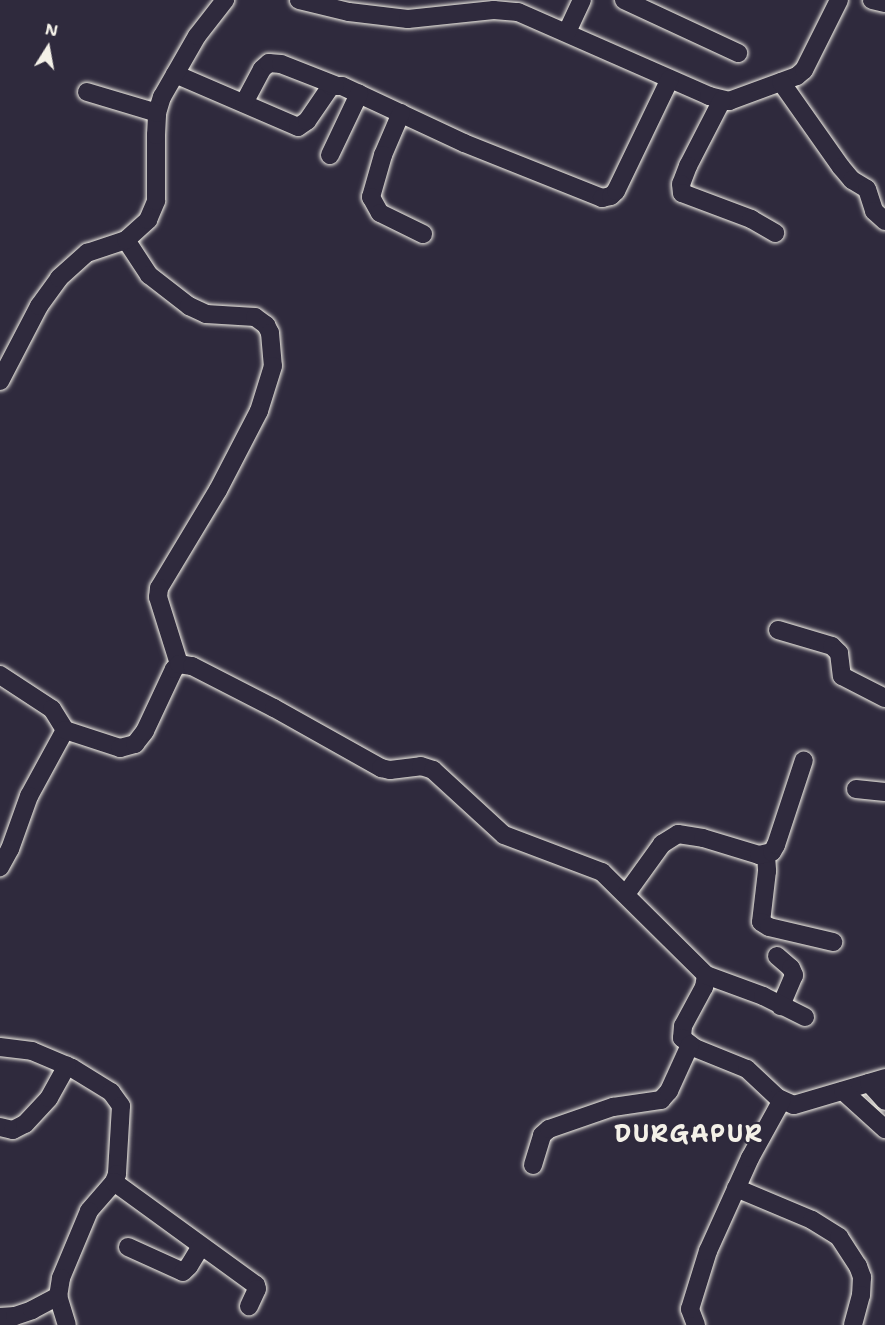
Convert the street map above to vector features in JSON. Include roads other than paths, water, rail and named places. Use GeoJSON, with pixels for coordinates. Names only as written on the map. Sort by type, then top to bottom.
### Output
{"type":"FeatureCollection","features":[{"type":"Feature","properties":{"kind":"street"},"geometry":{"type":"LineString","coordinates":[[0,381],[39,306],[59,278],[87,253],[126,240],[148,220],[156,201],[157,113],[175,74],[197,36],[225,0]]}},
{"type":"Feature","properties":{"kind":"street"},"geometry":{"type":"LineString","coordinates":[[299,0],[349,12],[408,19],[510,10],[567,32],[722,100],[745,97],[797,76],[804,70],[839,0]]}},
{"type":"Feature","properties":{"kind":"street"},"geometry":{"type":"LineString","coordinates":[[567,32],[582,0]]}},
{"type":"Feature","properties":{"kind":"street"},"geometry":{"type":"LineString","coordinates":[[624,0],[738,53]]}},
{"type":"Feature","properties":{"kind":"street"},"geometry":{"type":"LineString","coordinates":[[872,0],[885,3]]}},
{"type":"Feature","properties":{"kind":"street"},"geometry":{"type":"LineString","coordinates":[[244,104],[262,69],[268,63],[281,64],[359,94],[464,143],[594,195],[608,198],[616,191],[670,79]]}},
{"type":"Feature","properties":{"kind":"street"},"geometry":{"type":"LineString","coordinates":[[175,74],[293,126],[303,126],[328,88],[335,85]]}},
{"type":"Feature","properties":{"kind":"street"},"geometry":{"type":"LineString","coordinates":[[781,82],[852,180],[867,189],[874,212],[885,221]]}},
{"type":"Feature","properties":{"kind":"street"},"geometry":{"type":"LineString","coordinates":[[87,92],[157,113]]}},
{"type":"Feature","properties":{"kind":"street"},"geometry":{"type":"LineString","coordinates":[[330,155],[359,94]]}},
{"type":"Feature","properties":{"kind":"street"},"geometry":{"type":"LineString","coordinates":[[722,100],[688,166],[681,184],[682,192],[751,219],[775,233]]}},
{"type":"Feature","properties":{"kind":"street"},"geometry":{"type":"LineString","coordinates":[[401,113],[383,155],[371,197],[380,213],[423,234]]}},
{"type":"Feature","properties":{"kind":"street"},"geometry":{"type":"LineString","coordinates":[[126,240],[149,275],[189,306],[206,314],[255,317],[266,325],[270,333],[273,366],[259,411],[218,490],[159,588],[158,597],[179,664]]}},
{"type":"Feature","properties":{"kind":"street"},"geometry":{"type":"LineString","coordinates":[[778,630],[832,646],[839,653],[842,676],[885,698]]}},
{"type":"Feature","properties":{"kind":"street"},"geometry":{"type":"LineString","coordinates":[[0,675],[52,709],[65,730],[120,748],[135,744],[145,731],[174,669],[179,664]]}},
{"type":"Feature","properties":{"kind":"street"},"geometry":{"type":"LineString","coordinates":[[179,664],[192,666],[274,708],[381,768],[390,770],[421,766],[433,770],[504,835],[597,868],[706,975],[763,996],[806,1017]]}},
{"type":"Feature","properties":{"kind":"street"},"geometry":{"type":"LineString","coordinates":[[0,867],[34,786],[65,730]]}},
{"type":"Feature","properties":{"kind":"street"},"geometry":{"type":"LineString","coordinates":[[626,894],[662,844],[678,834],[696,836],[750,854],[766,855],[776,845],[804,760]]}},
{"type":"Feature","properties":{"kind":"street"},"geometry":{"type":"LineString","coordinates":[[856,789],[885,792]]}},
{"type":"Feature","properties":{"kind":"street"},"geometry":{"type":"LineString","coordinates":[[766,855],[767,871],[761,922],[769,927],[833,942]]}},
{"type":"Feature","properties":{"kind":"street"},"geometry":{"type":"LineString","coordinates":[[777,956],[791,968],[794,975],[781,1006]]}},
{"type":"Feature","properties":{"kind":"street"},"geometry":{"type":"LineString","coordinates":[[706,975],[704,987],[681,1033],[682,1038],[690,1045],[747,1069],[782,1100],[794,1105],[877,1081],[885,1101]]}},
{"type":"Feature","properties":{"kind":"street"},"geometry":{"type":"LineString","coordinates":[[533,1165],[542,1135],[549,1128],[613,1107],[661,1100],[669,1091],[690,1045]]}},
{"type":"Feature","properties":{"kind":"street"},"geometry":{"type":"LineString","coordinates":[[0,1047],[32,1051],[67,1066],[111,1092],[118,1099],[122,1116],[114,1182],[102,1193],[84,1221],[61,1278],[58,1296],[67,1325]]}},
{"type":"Feature","properties":{"kind":"street"},"geometry":{"type":"LineString","coordinates":[[0,1127],[20,1129],[49,1098],[67,1066]]}},
{"type":"Feature","properties":{"kind":"street"},"geometry":{"type":"LineString","coordinates":[[843,1091],[885,1129]]}},
{"type":"Feature","properties":{"kind":"street"},"geometry":{"type":"LineString","coordinates":[[696,1325],[690,1314],[694,1293],[708,1251],[736,1188],[782,1100]]}},
{"type":"Feature","properties":{"kind":"street"},"geometry":{"type":"LineString","coordinates":[[114,1182],[256,1285],[257,1289],[249,1306]]}},
{"type":"Feature","properties":{"kind":"street"},"geometry":{"type":"LineString","coordinates":[[736,1188],[812,1220],[839,1237],[858,1266],[862,1277],[861,1295],[853,1325]]}},
{"type":"Feature","properties":{"kind":"street"},"geometry":{"type":"LineString","coordinates":[[128,1247],[183,1272],[201,1246]]}},
{"type":"Feature","properties":{"kind":"street"},"geometry":{"type":"LineString","coordinates":[[0,1317],[15,1316],[32,1310],[58,1296]]}},
{"type":"Feature","properties":{"kind":"district","name":"DURGAPUR"},"geometry":{"type":"Point","coordinates":[689,1135]}}]}
